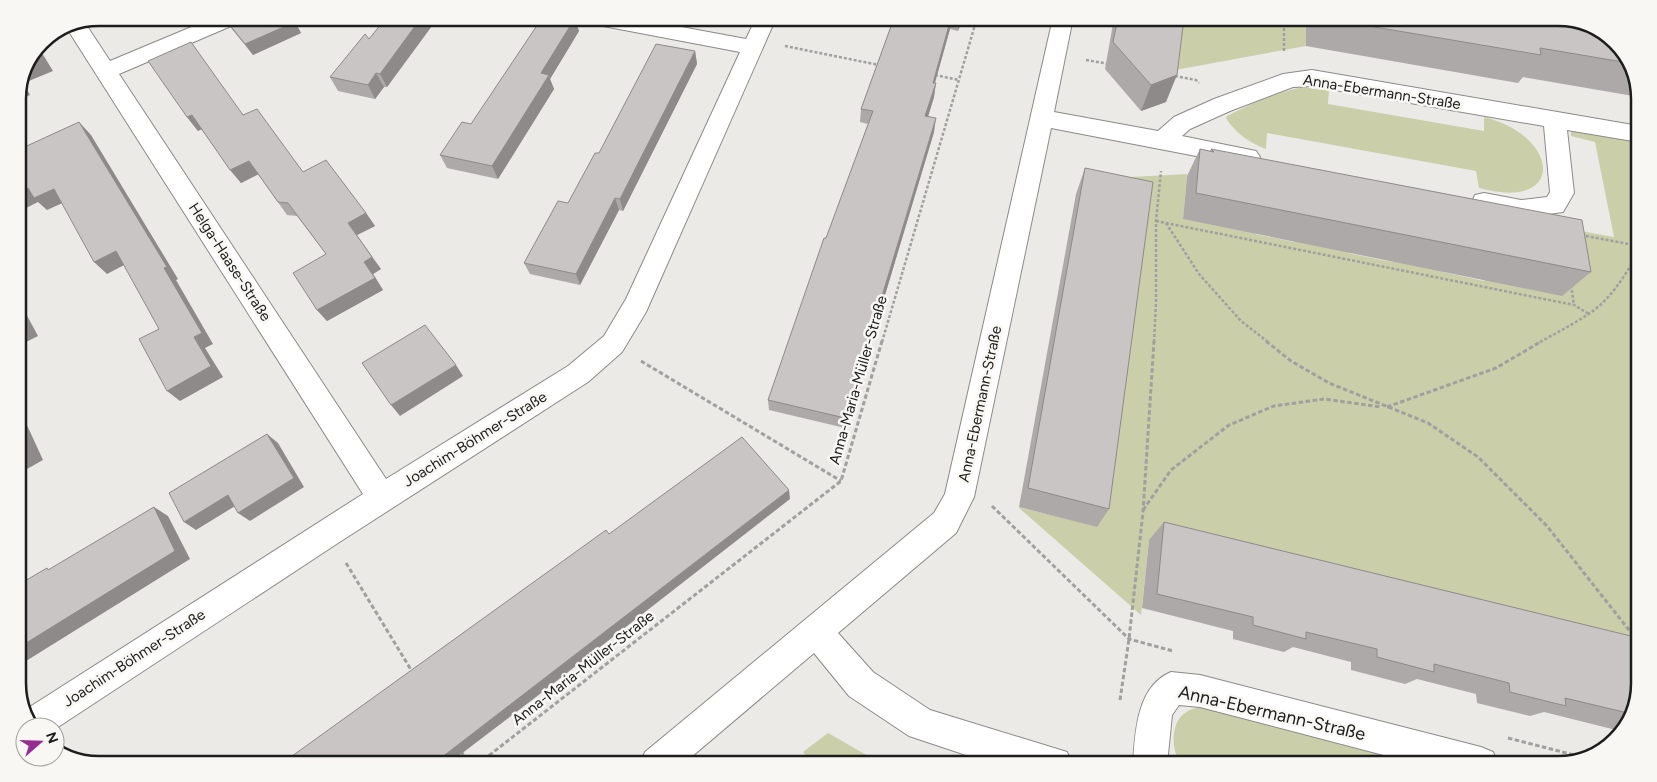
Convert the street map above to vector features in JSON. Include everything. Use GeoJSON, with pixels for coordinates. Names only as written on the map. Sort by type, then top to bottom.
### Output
{"type":"FeatureCollection","features":[{"type":"Feature","properties":{"kind":"street"},"geometry":{"type":"LineString","coordinates":[[107,72],[213,26]]}},
{"type":"Feature","properties":{"kind":"street"},"geometry":{"type":"LineString","coordinates":[[673,26],[758,35]]}},
{"type":"Feature","properties":{"kind":"street","name":"Anna-Ebermann-Straße"},"geometry":{"type":"LineString","coordinates":[[667,756],[944,523],[959,497],[1061,26]]}},
{"type":"Feature","properties":{"kind":"street","name":"Helga-Haase-Straße"},"geometry":{"type":"LineString","coordinates":[[79,30],[382,498]]}},
{"type":"Feature","properties":{"kind":"street","name":"Joachim-Böhmer-Straße"},"geometry":{"type":"LineString","coordinates":[[44,717],[327,533],[578,374],[612,344],[637,304],[758,35]]}},
{"type":"Feature","properties":{"kind":"street","name":"Anna-Ebermann-Straße"},"geometry":{"type":"LineString","coordinates":[[1164,140],[1182,123],[1222,105],[1291,79],[1312,78],[1631,133]]}},
{"type":"Feature","properties":{"kind":"street"},"geometry":{"type":"LineString","coordinates":[[1042,118],[1270,161]]}},
{"type":"Feature","properties":{"kind":"street"},"geometry":{"type":"LineString","coordinates":[[1463,198],[1522,209],[1554,204],[1562,193],[1554,120]]}},
{"type":"Feature","properties":{"kind":"street"},"geometry":{"type":"LineString","coordinates":[[816,632],[861,684],[921,724],[1024,756]]}},
{"type":"Feature","properties":{"kind":"street","name":"Anna-Ebermann-Straße"},"geometry":{"type":"LineString","coordinates":[[1151,756],[1156,710],[1171,688],[1200,691],[1451,756]]}},
{"type":"Feature","properties":{"kind":"path","name":"Anna-Maria-Müller-Straße"},"geometry":{"type":"LineString","coordinates":[[488,756],[840,481],[975,26]]}},
{"type":"Feature","properties":{"kind":"path"},"geometry":{"type":"LineString","coordinates":[[1284,26],[1283,44],[1286,60]]}},
{"type":"Feature","properties":{"kind":"path"},"geometry":{"type":"LineString","coordinates":[[758,35],[882,65]]}},
{"type":"Feature","properties":{"kind":"path"},"geometry":{"type":"LineString","coordinates":[[1078,59],[1117,66]]}},
{"type":"Feature","properties":{"kind":"path"},"geometry":{"type":"LineString","coordinates":[[930,74],[959,80]]}},
{"type":"Feature","properties":{"kind":"path"},"geometry":{"type":"LineString","coordinates":[[1166,74],[1196,80],[1222,105]]}},
{"type":"Feature","properties":{"kind":"path"},"geometry":{"type":"LineString","coordinates":[[987,502],[1129,639],[1143,512],[1156,303],[1156,222],[1164,140]]}},
{"type":"Feature","properties":{"kind":"path"},"geometry":{"type":"LineString","coordinates":[[1156,222],[1574,305],[1588,314]]}},
{"type":"Feature","properties":{"kind":"path"},"geometry":{"type":"LineString","coordinates":[[1166,223],[1199,274],[1241,321],[1291,361],[1329,383],[1386,408],[1428,423],[1478,457],[1547,526],[1631,632]]}},
{"type":"Feature","properties":{"kind":"path"},"geometry":{"type":"LineString","coordinates":[[1573,234],[1631,245]]}},
{"type":"Feature","properties":{"kind":"path"},"geometry":{"type":"LineString","coordinates":[[1143,512],[1171,470],[1229,424],[1274,406],[1324,399],[1386,408],[1496,368],[1588,314],[1610,295],[1631,266]]}},
{"type":"Feature","properties":{"kind":"path"},"geometry":{"type":"LineString","coordinates":[[1570,278],[1574,305]]}},
{"type":"Feature","properties":{"kind":"path"},"geometry":{"type":"LineString","coordinates":[[612,344],[840,481]]}},
{"type":"Feature","properties":{"kind":"path"},"geometry":{"type":"LineString","coordinates":[[327,533],[419,682]]}},
{"type":"Feature","properties":{"kind":"path"},"geometry":{"type":"LineString","coordinates":[[459,748],[464,756]]}},
{"type":"Feature","properties":{"kind":"green space"},"geometry":{"type":"Polygon","coordinates":[[[1175,26],[1306,26],[1306,46],[1170,71],[1175,26]]]}},
{"type":"Feature","properties":{"kind":"green space"},"geometry":{"type":"Polygon","coordinates":[[[1302,87],[1329,90],[1328,104],[1484,131],[1484,117],[1509,126],[1528,139],[1539,154],[1543,169],[1539,181],[1527,190],[1507,193],[1479,188],[1476,171],[1267,133],[1266,149],[1243,137],[1226,118],[1268,96],[1302,87]]]}},
{"type":"Feature","properties":{"kind":"green space"},"geometry":{"type":"Polygon","coordinates":[[[1577,129],[1631,139],[1631,681],[1149,540],[1141,615],[1018,507],[1097,526],[1141,208],[1076,194],[1112,178],[1187,174],[1183,219],[1255,230],[1255,234],[1294,242],[1294,238],[1347,249],[1348,253],[1387,261],[1442,268],[1443,272],[1484,281],[1552,226],[1614,237],[1595,142],[1571,136],[1571,132],[1577,129]]]}},
{"type":"Feature","properties":{"kind":"green space"},"geometry":{"type":"Polygon","coordinates":[[[1196,708],[1208,708],[1386,756],[1177,756],[1174,745],[1175,730],[1180,718],[1188,711],[1196,708]]]}},
{"type":"Feature","properties":{"kind":"green space"},"geometry":{"type":"Polygon","coordinates":[[[828,733],[868,756],[806,756],[803,752],[828,733]]]}},
{"type":"Feature","properties":{"kind":"building"},"geometry":{"type":"Polygon","coordinates":[[[230,26],[286,26],[245,44],[230,26]]]}},
{"type":"Feature","properties":{"kind":"building"},"geometry":{"type":"Polygon","coordinates":[[[380,26],[415,26],[380,74],[376,73],[368,85],[330,77],[365,34],[369,39],[380,26]]]}},
{"type":"Feature","properties":{"kind":"building"},"geometry":{"type":"Polygon","coordinates":[[[537,26],[570,26],[541,73],[549,75],[492,166],[440,155],[462,122],[471,124],[537,26]]]}},
{"type":"Feature","properties":{"kind":"building"},"geometry":{"type":"Polygon","coordinates":[[[891,26],[949,26],[933,83],[936,83],[925,116],[936,118],[845,418],[768,400],[824,238],[826,238],[873,111],[861,109],[891,26]]]}},
{"type":"Feature","properties":{"kind":"building"},"geometry":{"type":"Polygon","coordinates":[[[1116,26],[1183,26],[1177,75],[1151,85],[1113,42],[1116,26]]]}},
{"type":"Feature","properties":{"kind":"building"},"geometry":{"type":"Polygon","coordinates":[[[1369,26],[1558,26],[1572,28],[1594,36],[1602,41],[1620,61],[1540,48],[1541,55],[1369,26]]]}},
{"type":"Feature","properties":{"kind":"building"},"geometry":{"type":"Polygon","coordinates":[[[191,42],[243,115],[257,109],[303,172],[326,160],[366,213],[348,223],[372,257],[364,262],[375,278],[317,310],[293,273],[326,254],[288,203],[278,202],[249,161],[230,170],[192,115],[187,117],[148,61],[191,42]]]}},
{"type":"Feature","properties":{"kind":"building"},"geometry":{"type":"Polygon","coordinates":[[[656,44],[695,51],[620,199],[615,198],[576,274],[524,263],[558,201],[568,203],[595,153],[599,153],[656,44]]]}},
{"type":"Feature","properties":{"kind":"building"},"geometry":{"type":"Polygon","coordinates":[[[79,122],[167,267],[164,268],[202,333],[194,337],[211,366],[167,391],[139,339],[159,329],[116,251],[94,262],[54,189],[34,198],[28,188],[26,189],[26,146],[79,122]]]}},
{"type":"Feature","properties":{"kind":"building"},"geometry":{"type":"Polygon","coordinates":[[[1200,149],[1214,152],[1211,149],[1582,220],[1591,272],[1196,193],[1200,149]]]}},
{"type":"Feature","properties":{"kind":"building"},"geometry":{"type":"Polygon","coordinates":[[[1085,168],[1153,182],[1109,509],[1028,488],[1085,168]]]}},
{"type":"Feature","properties":{"kind":"building"},"geometry":{"type":"Polygon","coordinates":[[[425,325],[456,365],[391,405],[362,363],[425,325]]]}},
{"type":"Feature","properties":{"kind":"building"},"geometry":{"type":"Polygon","coordinates":[[[267,434],[294,478],[238,513],[228,495],[184,522],[169,493],[267,434]]]}},
{"type":"Feature","properties":{"kind":"building"},"geometry":{"type":"Polygon","coordinates":[[[742,437],[789,490],[443,756],[292,756],[606,530],[609,534],[742,437]]]}},
{"type":"Feature","properties":{"kind":"building"},"geometry":{"type":"Polygon","coordinates":[[[154,507],[175,551],[26,643],[26,580],[47,568],[48,570],[154,507]]]}},
{"type":"Feature","properties":{"kind":"building"},"geometry":{"type":"Polygon","coordinates":[[[1164,522],[1631,636],[1631,683],[1629,697],[1624,712],[1565,698],[1566,706],[1510,692],[1509,683],[1434,664],[1434,672],[1377,657],[1377,649],[1306,632],[1306,639],[1253,625],[1253,617],[1157,594],[1164,522]]]}}]}
